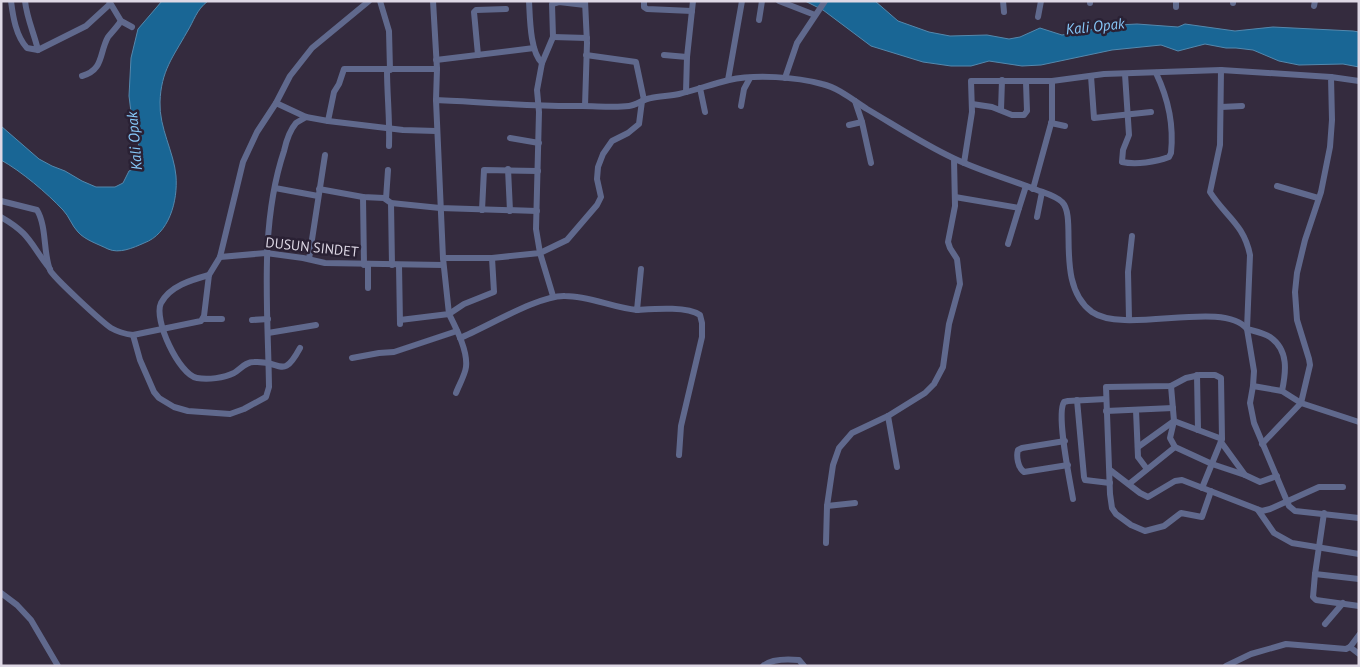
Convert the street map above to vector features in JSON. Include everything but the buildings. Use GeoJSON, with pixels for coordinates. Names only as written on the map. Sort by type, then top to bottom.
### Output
{"type":"FeatureCollection","features":[{"type":"Feature","properties":{"kind":"street"},"geometry":{"type":"LineString","coordinates":[[11,1],[13,16],[21,41],[27,48],[38,50],[86,26],[110,3],[121,21],[132,27]]}},
{"type":"Feature","properties":{"kind":"street"},"geometry":{"type":"LineString","coordinates":[[26,1],[28,21],[35,35],[38,50]]}},
{"type":"Feature","properties":{"kind":"street"},"geometry":{"type":"LineString","coordinates":[[203,319],[209,275],[220,257],[242,162],[257,132],[276,103],[290,76],[312,48],[368,1]]}},
{"type":"Feature","properties":{"kind":"street"},"geometry":{"type":"LineString","coordinates":[[380,1],[389,31],[387,99],[390,128],[389,146]]}},
{"type":"Feature","properties":{"kind":"street"},"geometry":{"type":"LineString","coordinates":[[433,1],[437,69],[436,131],[443,265],[449,314],[459,334],[466,368],[456,393]]}},
{"type":"Feature","properties":{"kind":"street"},"geometry":{"type":"LineString","coordinates":[[529,1],[534,48],[538,60],[542,64]]}},
{"type":"Feature","properties":{"kind":"street"},"geometry":{"type":"LineString","coordinates":[[644,1],[644,7],[647,9],[692,11]]}},
{"type":"Feature","properties":{"kind":"street"},"geometry":{"type":"LineString","coordinates":[[686,92],[687,57],[693,1]]}},
{"type":"Feature","properties":{"kind":"street"},"geometry":{"type":"LineString","coordinates":[[728,80],[742,1]]}},
{"type":"Feature","properties":{"kind":"street"},"geometry":{"type":"LineString","coordinates":[[759,20],[762,1]]}},
{"type":"Feature","properties":{"kind":"street"},"geometry":{"type":"LineString","coordinates":[[779,1],[815,15]]}},
{"type":"Feature","properties":{"kind":"street"},"geometry":{"type":"LineString","coordinates":[[784,78],[797,43],[825,1]]}},
{"type":"Feature","properties":{"kind":"street"},"geometry":{"type":"LineString","coordinates":[[1003,1],[1004,12]]}},
{"type":"Feature","properties":{"kind":"street"},"geometry":{"type":"LineString","coordinates":[[1038,18],[1041,1]]}},
{"type":"Feature","properties":{"kind":"street"},"geometry":{"type":"LineString","coordinates":[[554,296],[540,253],[536,229],[540,112],[537,90],[542,64],[553,37],[552,4],[559,2],[585,3],[587,38],[585,106]]}},
{"type":"Feature","properties":{"kind":"street"},"geometry":{"type":"LineString","coordinates":[[478,55],[474,12],[476,10],[506,9]]}},
{"type":"Feature","properties":{"kind":"street"},"geometry":{"type":"LineString","coordinates":[[82,76],[94,71],[100,61],[108,38],[121,21]]}},
{"type":"Feature","properties":{"kind":"street"},"geometry":{"type":"LineString","coordinates":[[553,37],[587,38]]}},
{"type":"Feature","properties":{"kind":"street"},"geometry":{"type":"LineString","coordinates":[[436,60],[534,48]]}},
{"type":"Feature","properties":{"kind":"street"},"geometry":{"type":"LineString","coordinates":[[443,258],[492,258],[540,253],[567,240],[597,205],[601,197],[597,179],[598,167],[603,154],[612,141],[628,133],[639,124],[643,101],[636,62],[586,55]]}},
{"type":"Feature","properties":{"kind":"street"},"geometry":{"type":"LineString","coordinates":[[664,55],[687,57]]}},
{"type":"Feature","properties":{"kind":"street"},"geometry":{"type":"LineString","coordinates":[[328,121],[334,92],[344,69],[437,69]]}},
{"type":"Feature","properties":{"kind":"street"},"geometry":{"type":"LineString","coordinates":[[1221,70],[1220,145],[1210,192],[1238,224],[1250,255],[1247,329],[1254,371],[1250,403],[1256,432],[1290,508],[1295,511],[1359,518]]}},
{"type":"Feature","properties":{"kind":"street"},"geometry":{"type":"LineString","coordinates":[[964,163],[972,104],[970,80],[1052,81],[1091,76],[1221,70],[1331,77],[1359,81]]}},
{"type":"Feature","properties":{"kind":"street"},"geometry":{"type":"LineString","coordinates":[[1125,74],[1129,135],[1123,150],[1122,162],[1128,164],[1162,160],[1169,157],[1172,147],[1170,112],[1164,90],[1156,73]]}},
{"type":"Feature","properties":{"kind":"street"},"geometry":{"type":"LineString","coordinates":[[1091,76],[1094,118],[1151,112]]}},
{"type":"Feature","properties":{"kind":"street"},"geometry":{"type":"LineString","coordinates":[[1262,444],[1301,403],[1310,365],[1297,320],[1295,292],[1297,273],[1305,240],[1321,192],[1332,134],[1331,77]]}},
{"type":"Feature","properties":{"kind":"street"},"geometry":{"type":"LineString","coordinates":[[741,106],[744,89],[750,78]]}},
{"type":"Feature","properties":{"kind":"street"},"geometry":{"type":"LineString","coordinates":[[436,100],[538,106],[631,106],[643,101],[686,92],[728,80],[784,78],[830,86],[915,138],[954,159],[1042,192],[1062,202],[1067,209],[1071,278],[1084,304],[1092,312],[1103,318],[1128,319],[1184,316],[1236,321],[1247,329],[1270,337],[1283,354],[1286,372],[1282,391]]}},
{"type":"Feature","properties":{"kind":"street"},"geometry":{"type":"LineString","coordinates":[[1001,110],[1002,80]]}},
{"type":"Feature","properties":{"kind":"street"},"geometry":{"type":"LineString","coordinates":[[1033,189],[1052,123],[1052,81]]}},
{"type":"Feature","properties":{"kind":"street"},"geometry":{"type":"LineString","coordinates":[[972,104],[985,105],[1020,116],[1026,113],[1026,82]]}},
{"type":"Feature","properties":{"kind":"street"},"geometry":{"type":"LineString","coordinates":[[700,88],[705,112]]}},
{"type":"Feature","properties":{"kind":"street"},"geometry":{"type":"LineString","coordinates":[[855,102],[872,162]]}},
{"type":"Feature","properties":{"kind":"street"},"geometry":{"type":"LineString","coordinates":[[276,103],[306,117],[328,121],[436,131]]}},
{"type":"Feature","properties":{"kind":"street"},"geometry":{"type":"LineString","coordinates":[[1221,107],[1242,106]]}},
{"type":"Feature","properties":{"kind":"street"},"geometry":{"type":"LineString","coordinates":[[133,335],[140,360],[154,392],[166,403],[188,411],[230,414],[266,397],[268,387],[267,254],[275,188],[287,140],[296,124],[306,117]]}},
{"type":"Feature","properties":{"kind":"street"},"geometry":{"type":"LineString","coordinates":[[849,125],[862,122]]}},
{"type":"Feature","properties":{"kind":"street"},"geometry":{"type":"LineString","coordinates":[[1052,123],[1065,126]]}},
{"type":"Feature","properties":{"kind":"street"},"geometry":{"type":"LineString","coordinates":[[510,138],[539,143]]}},
{"type":"Feature","properties":{"kind":"street"},"geometry":{"type":"LineString","coordinates":[[309,259],[325,155]]}},
{"type":"Feature","properties":{"kind":"street"},"geometry":{"type":"LineString","coordinates":[[826,543],[827,506],[833,465],[839,448],[852,433],[888,416],[929,390],[943,367],[949,324],[960,284],[957,259],[948,242],[955,197],[954,159]]}},
{"type":"Feature","properties":{"kind":"street"},"geometry":{"type":"LineString","coordinates":[[508,169],[510,211]]}},
{"type":"Feature","properties":{"kind":"street"},"geometry":{"type":"LineString","coordinates":[[388,170],[400,322],[449,314],[464,304],[494,292],[492,258]]}},
{"type":"Feature","properties":{"kind":"street"},"geometry":{"type":"LineString","coordinates":[[482,210],[483,170],[538,171]]}},
{"type":"Feature","properties":{"kind":"street"},"geometry":{"type":"LineString","coordinates":[[1008,244],[1026,186]]}},
{"type":"Feature","properties":{"kind":"street"},"geometry":{"type":"LineString","coordinates":[[1277,186],[1318,198]]}},
{"type":"Feature","properties":{"kind":"street"},"geometry":{"type":"LineString","coordinates":[[275,188],[362,197],[440,208],[537,211]]}},
{"type":"Feature","properties":{"kind":"street"},"geometry":{"type":"LineString","coordinates":[[1037,217],[1042,192]]}},
{"type":"Feature","properties":{"kind":"street"},"geometry":{"type":"LineString","coordinates":[[362,197],[368,288]]}},
{"type":"Feature","properties":{"kind":"street"},"geometry":{"type":"LineString","coordinates":[[955,197],[1019,208]]}},
{"type":"Feature","properties":{"kind":"street"},"geometry":{"type":"LineString","coordinates":[[1,201],[37,210],[42,223],[50,270]]}},
{"type":"Feature","properties":{"kind":"street"},"geometry":{"type":"LineString","coordinates":[[1,217],[26,234],[50,270],[67,288],[111,327],[124,334],[133,335],[203,319],[222,319]]}},
{"type":"Feature","properties":{"kind":"street"},"geometry":{"type":"LineString","coordinates":[[1128,319],[1128,272],[1132,236]]}},
{"type":"Feature","properties":{"kind":"street","name":"DUSUN SINDET"},"geometry":{"type":"LineString","coordinates":[[220,257],[267,254],[309,259],[325,264],[443,265]]}},
{"type":"Feature","properties":{"kind":"street"},"geometry":{"type":"LineString","coordinates":[[637,310],[641,269]]}},
{"type":"Feature","properties":{"kind":"street"},"geometry":{"type":"LineString","coordinates":[[209,275],[180,285],[163,300],[159,310],[162,328],[171,349],[182,368],[192,377],[211,379],[230,375],[246,363],[252,362],[268,362],[280,367],[286,366],[292,362],[300,348]]}},
{"type":"Feature","properties":{"kind":"street"},"geometry":{"type":"LineString","coordinates":[[352,358],[394,352],[459,334],[554,296],[596,300],[627,309],[696,312],[700,315],[702,323],[702,337],[681,426],[679,455]]}},
{"type":"Feature","properties":{"kind":"street"},"geometry":{"type":"LineString","coordinates":[[252,320],[268,319]]}},
{"type":"Feature","properties":{"kind":"street"},"geometry":{"type":"LineString","coordinates":[[268,333],[316,325]]}},
{"type":"Feature","properties":{"kind":"street"},"geometry":{"type":"LineString","coordinates":[[1197,375],[1198,430]]}},
{"type":"Feature","properties":{"kind":"street"},"geometry":{"type":"LineString","coordinates":[[1202,488],[1222,441],[1221,378],[1215,375],[1197,375],[1186,378],[1171,386],[1106,387],[1111,504],[1116,514],[1130,525],[1147,532],[1164,526],[1182,513],[1202,517],[1212,491]]}},
{"type":"Feature","properties":{"kind":"street"},"geometry":{"type":"LineString","coordinates":[[1171,386],[1174,421],[1170,438],[1175,447],[1212,464],[1260,482],[1277,476]]}},
{"type":"Feature","properties":{"kind":"street"},"geometry":{"type":"LineString","coordinates":[[1253,386],[1282,391],[1301,403],[1359,422]]}},
{"type":"Feature","properties":{"kind":"street"},"geometry":{"type":"LineString","coordinates":[[1073,499],[1062,407],[1066,401],[1106,399]]}},
{"type":"Feature","properties":{"kind":"street"},"geometry":{"type":"LineString","coordinates":[[1077,400],[1085,480],[1110,483]]}},
{"type":"Feature","properties":{"kind":"street"},"geometry":{"type":"LineString","coordinates":[[1106,411],[1173,408]]}},
{"type":"Feature","properties":{"kind":"street"},"geometry":{"type":"LineString","coordinates":[[1136,410],[1138,457],[1147,469]]}},
{"type":"Feature","properties":{"kind":"street"},"geometry":{"type":"LineString","coordinates":[[888,416],[897,467]]}},
{"type":"Feature","properties":{"kind":"street"},"geometry":{"type":"LineString","coordinates":[[1174,421],[1222,441],[1245,475]]}},
{"type":"Feature","properties":{"kind":"street"},"geometry":{"type":"LineString","coordinates":[[1138,447],[1174,421]]}},
{"type":"Feature","properties":{"kind":"street"},"geometry":{"type":"LineString","coordinates":[[1065,442],[1022,448],[1017,453],[1020,468],[1024,472],[1068,465]]}},
{"type":"Feature","properties":{"kind":"street"},"geometry":{"type":"LineString","coordinates":[[1129,484],[1175,447]]}},
{"type":"Feature","properties":{"kind":"street"},"geometry":{"type":"LineString","coordinates":[[1110,470],[1148,497],[1178,480],[1212,491],[1258,510],[1267,510],[1318,487],[1343,487]]}},
{"type":"Feature","properties":{"kind":"street"},"geometry":{"type":"LineString","coordinates":[[827,506],[855,503]]}},
{"type":"Feature","properties":{"kind":"street"},"geometry":{"type":"LineString","coordinates":[[1258,510],[1277,536],[1292,543],[1359,554]]}},
{"type":"Feature","properties":{"kind":"street"},"geometry":{"type":"LineString","coordinates":[[1324,513],[1315,574],[1314,599],[1359,606]]}},
{"type":"Feature","properties":{"kind":"street"},"geometry":{"type":"LineString","coordinates":[[1315,574],[1359,579]]}},
{"type":"Feature","properties":{"kind":"street"},"geometry":{"type":"LineString","coordinates":[[1,593],[32,620],[58,666]]}},
{"type":"Feature","properties":{"kind":"street"},"geometry":{"type":"LineString","coordinates":[[1326,624],[1343,603]]}},
{"type":"Feature","properties":{"kind":"street"},"geometry":{"type":"LineString","coordinates":[[1348,648],[1359,635]]}},
{"type":"Feature","properties":{"kind":"street"},"geometry":{"type":"LineString","coordinates":[[1230,665],[1261,651],[1286,644],[1348,648],[1359,654]]}},
{"type":"Feature","properties":{"kind":"street"},"geometry":{"type":"LineString","coordinates":[[763,666],[768,662],[794,660],[799,660],[804,666]]}},
{"type":"Feature","properties":{"kind":"water"},"geometry":{"type":"Polygon","coordinates":[[[162,1],[208,1],[198,12],[173,57],[165,73],[161,91],[160,112],[175,167],[175,196],[166,224],[153,239],[131,248],[117,251],[92,242],[81,235],[65,212],[49,197],[25,176],[1,160],[1,126],[39,159],[82,181],[96,187],[115,187],[123,183],[129,171],[139,166],[142,159],[129,96],[131,58],[138,29],[162,1]]]}},
{"type":"Feature","properties":{"kind":"water"},"geometry":{"type":"Polygon","coordinates":[[[805,1],[875,1],[898,21],[929,32],[950,36],[987,35],[1009,39],[1020,37],[1040,28],[1062,35],[1118,25],[1137,24],[1178,27],[1185,24],[1235,31],[1273,27],[1353,31],[1359,32],[1359,67],[1343,64],[1299,65],[1279,61],[1253,50],[1205,44],[1178,51],[1161,45],[1112,50],[1041,65],[1022,66],[989,61],[971,66],[951,66],[923,62],[871,46],[823,10],[805,1]]]}},
{"type":"Feature","properties":{"kind":"water label","name":"Kali Opak"},"geometry":{"type":"Point","coordinates":[1095,26]}},
{"type":"Feature","properties":{"kind":"water label","name":"Kali Opak"},"geometry":{"type":"Point","coordinates":[134,141]}}]}
